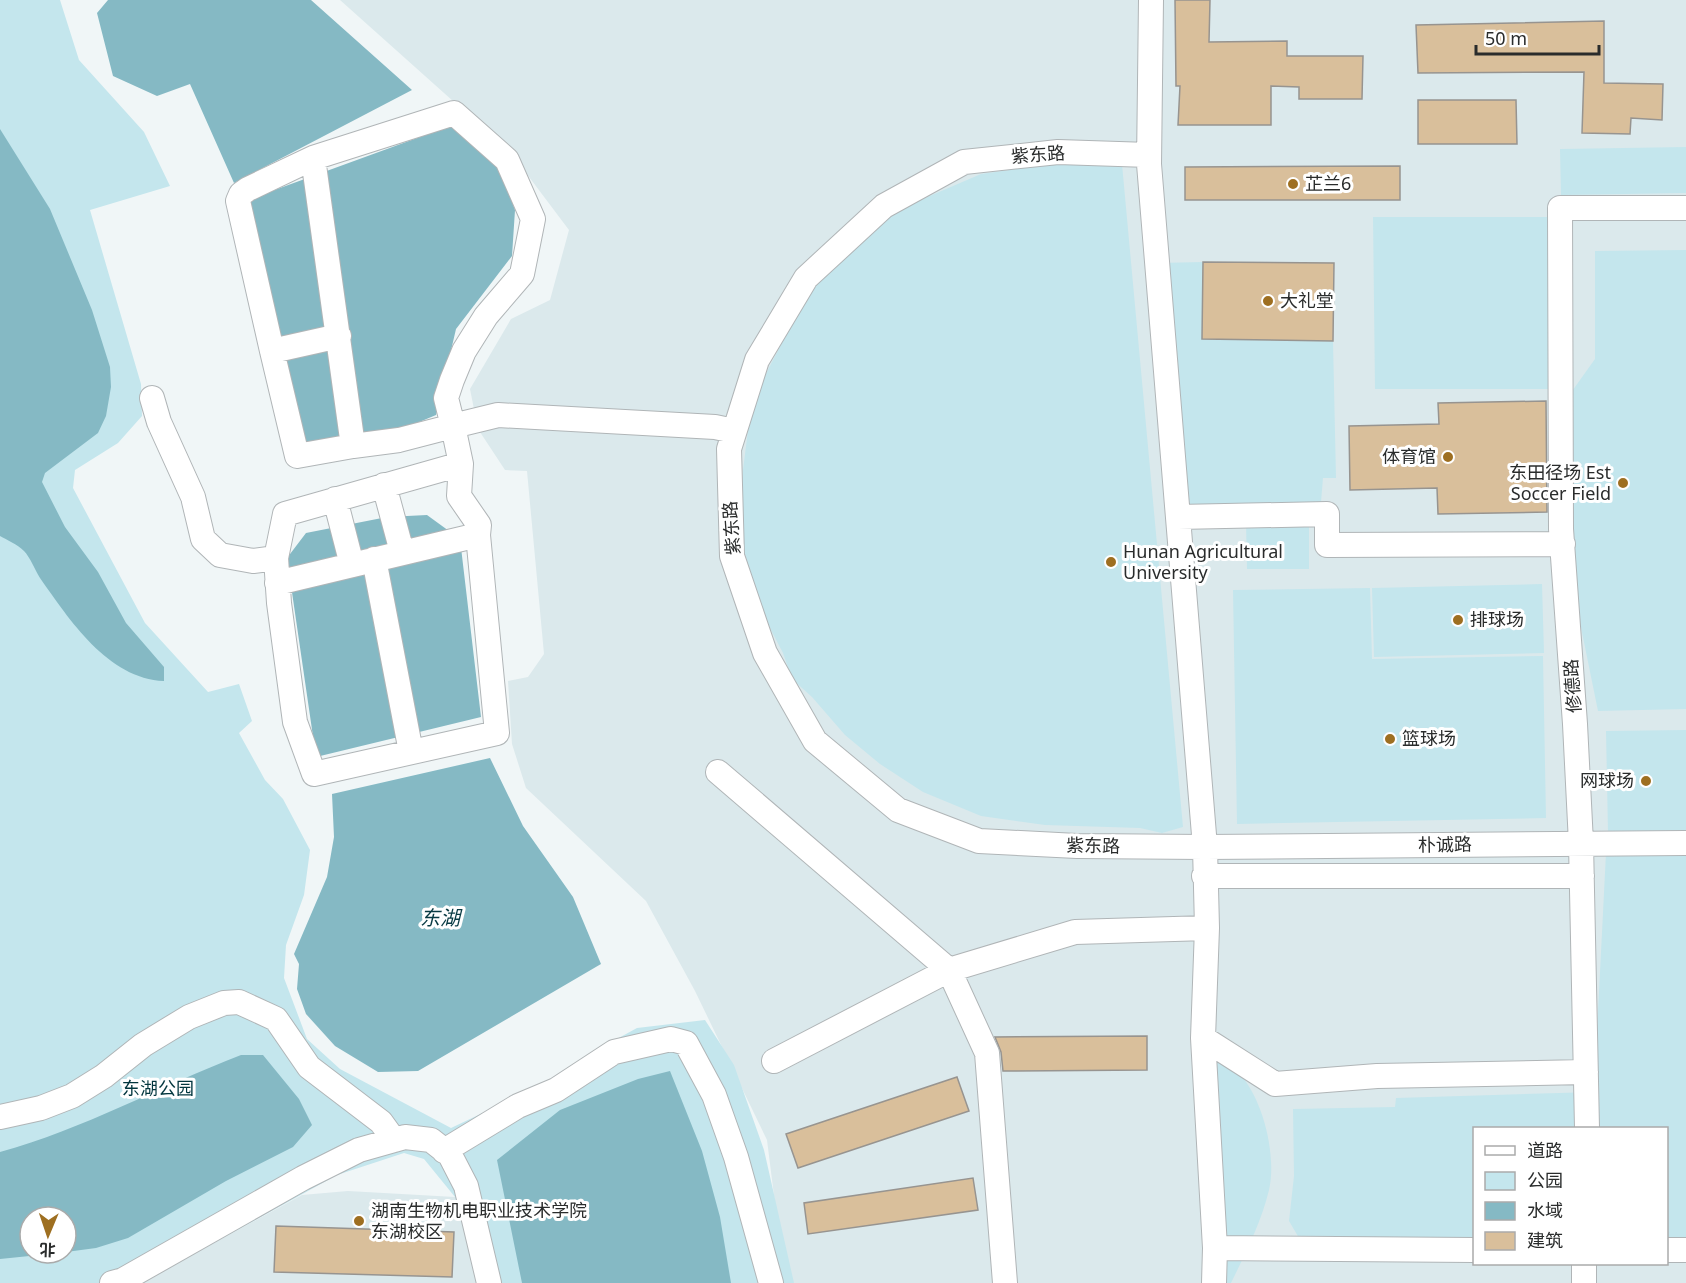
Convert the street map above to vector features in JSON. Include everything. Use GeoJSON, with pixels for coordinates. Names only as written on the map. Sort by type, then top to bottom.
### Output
{"type":"FeatureCollection","features":[{"type":"Feature","properties":{"kind":"street"},"geometry":{"type":"LineString","coordinates":[[1151,0],[1149,155],[1205,848],[1207,928],[1203,1038],[1215,1248],[1214,1283]]}},
{"type":"Feature","properties":{"kind":"street"},"geometry":{"type":"LineString","coordinates":[[461,464],[384,485],[338,510],[285,514],[276,558],[282,582],[295,722],[314,774],[410,746],[497,733],[472,536],[479,525],[459,496],[461,464],[453,426],[446,398],[464,351],[486,316],[522,274],[532,219],[507,160],[454,113],[314,163],[248,189],[241,194],[238,201],[297,456],[353,445],[399,440],[453,426],[498,415],[734,430]]}},
{"type":"Feature","properties":{"kind":"street","name":"紫东路"},"geometry":{"type":"LineString","coordinates":[[1149,155],[1059,152],[964,162],[884,206],[806,278],[757,360],[734,430],[729,449],[732,556],[765,653],[815,741],[898,810],[979,841],[1077,846],[1205,848]]}},
{"type":"Feature","properties":{"kind":"street"},"geometry":{"type":"LineString","coordinates":[[314,163],[353,445]]}},
{"type":"Feature","properties":{"kind":"street","name":"修德路"},"geometry":{"type":"LineString","coordinates":[[1587,1127],[1581,843],[1562,537],[1560,208],[1686,208]]}},
{"type":"Feature","properties":{"kind":"street"},"geometry":{"type":"LineString","coordinates":[[272,351],[339,336]]}},
{"type":"Feature","properties":{"kind":"street"},"geometry":{"type":"LineString","coordinates":[[152,398],[159,422],[193,497],[203,539],[220,555],[253,561],[276,558]]}},
{"type":"Feature","properties":{"kind":"street"},"geometry":{"type":"LineString","coordinates":[[384,485],[402,552]]}},
{"type":"Feature","properties":{"kind":"street"},"geometry":{"type":"LineString","coordinates":[[338,510],[363,562],[410,746]]}},
{"type":"Feature","properties":{"kind":"street"},"geometry":{"type":"LineString","coordinates":[[1178,517],[1327,514],[1327,545],[1562,537]]}},
{"type":"Feature","properties":{"kind":"street"},"geometry":{"type":"LineString","coordinates":[[282,582],[472,536]]}},
{"type":"Feature","properties":{"kind":"street"},"geometry":{"type":"LineString","coordinates":[[718,772],[949,970],[987,1053],[1005,1283]]}},
{"type":"Feature","properties":{"kind":"street","name":"朴诚路"},"geometry":{"type":"LineString","coordinates":[[1205,848],[1686,843]]}},
{"type":"Feature","properties":{"kind":"street"},"geometry":{"type":"LineString","coordinates":[[1383,845],[1385,883]]}},
{"type":"Feature","properties":{"kind":"street"},"geometry":{"type":"LineString","coordinates":[[1204,876],[1385,883],[1582,876]]}},
{"type":"Feature","properties":{"kind":"street"},"geometry":{"type":"LineString","coordinates":[[774,1061],[949,970],[1075,932],[1207,928]]}},
{"type":"Feature","properties":{"kind":"street"},"geometry":{"type":"LineString","coordinates":[[0,1117],[41,1108],[72,1096],[104,1076],[144,1045],[189,1017],[224,1003],[239,1002],[276,1019],[309,1067],[381,1122],[394,1140]]}},
{"type":"Feature","properties":{"kind":"street"},"geometry":{"type":"LineString","coordinates":[[1203,1038],[1275,1084],[1377,1076],[1586,1072]]}},
{"type":"Feature","properties":{"kind":"street"},"geometry":{"type":"LineString","coordinates":[[444,1151],[509,1111],[556,1090],[615,1052],[671,1039],[686,1043],[714,1095],[736,1157],[771,1283]]}},
{"type":"Feature","properties":{"kind":"street"},"geometry":{"type":"LineString","coordinates":[[112,1283],[123,1280],[303,1178],[359,1150],[405,1137],[431,1140],[450,1155],[466,1186],[489,1283]]}},
{"type":"Feature","properties":{"kind":"street"},"geometry":{"type":"LineString","coordinates":[[1215,1248],[1473,1250]]}},
{"type":"Feature","properties":{"kind":"street"},"geometry":{"type":"LineString","coordinates":[[1668,1250],[1686,1250]]}},
{"type":"Feature","properties":{"kind":"street"},"geometry":{"type":"LineString","coordinates":[[1584,1265],[1584,1283]]}},
{"type":"Feature","properties":{"kind":"shaded area","name":"Hunan Agricultural University"},"geometry":{"type":"Polygon","coordinates":[[[340,0],[1686,0],[1686,1283],[785,1283],[767,1140],[695,991],[646,901],[526,788],[512,744],[508,681],[528,677],[544,654],[527,471],[505,470],[478,429],[470,389],[511,319],[550,300],[569,230],[511,153],[340,0]]]}},
{"type":"Feature","properties":{"kind":"shaded area","name":"湖南生物机电职业技术学院 东湖校区"},"geometry":{"type":"Polygon","coordinates":[[[348,1191],[455,1197],[479,1283],[127,1283],[201,1250],[302,1195],[348,1191]]]}},
{"type":"Feature","properties":{"kind":"green space","name":"东湖公园"},"geometry":{"type":"Polygon","coordinates":[[[0,0],[60,0],[79,60],[144,132],[170,186],[90,210],[141,384],[142,416],[118,443],[75,470],[73,488],[145,623],[208,692],[239,684],[252,721],[239,733],[265,780],[283,799],[310,850],[304,895],[286,945],[284,978],[307,1039],[340,1069],[451,1128],[554,1079],[593,1052],[637,1028],[705,1020],[734,1065],[764,1150],[794,1283],[479,1283],[455,1197],[424,1159],[404,1153],[337,1175],[201,1250],[127,1283],[0,1283],[0,0]]]}},
{"type":"Feature","properties":{"kind":"green space"},"geometry":{"type":"Polygon","coordinates":[[[1686,147],[1686,193],[1561,195],[1560,149],[1686,147]]]}},
{"type":"Feature","properties":{"kind":"green space"},"geometry":{"type":"Polygon","coordinates":[[[1067,162],[1122,164],[1183,827],[1162,833],[1140,828],[1045,825],[981,816],[923,792],[880,764],[845,735],[812,697],[792,679],[783,653],[760,609],[741,539],[743,470],[748,430],[758,389],[814,281],[890,213],[981,174],[1067,162]]]}},
{"type":"Feature","properties":{"kind":"green space"},"geometry":{"type":"Polygon","coordinates":[[[1373,217],[1553,217],[1553,389],[1375,389],[1373,217]]]}},
{"type":"Feature","properties":{"kind":"green space","name":"东田径场 Est Soccer Field"},"geometry":{"type":"Polygon","coordinates":[[[1686,250],[1686,709],[1598,711],[1561,529],[1560,408],[1595,359],[1595,251],[1686,250]]]}},
{"type":"Feature","properties":{"kind":"green space"},"geometry":{"type":"Polygon","coordinates":[[[1203,262],[1202,339],[1333,341],[1336,478],[1323,478],[1321,502],[1182,505],[1158,263],[1203,262]]]}},
{"type":"Feature","properties":{"kind":"green space"},"geometry":{"type":"Polygon","coordinates":[[[1309,521],[1309,569],[1247,569],[1246,522],[1309,521]]]}},
{"type":"Feature","properties":{"kind":"green space","name":"排球场"},"geometry":{"type":"Polygon","coordinates":[[[1542,584],[1544,653],[1374,657],[1372,588],[1542,584]]]}},
{"type":"Feature","properties":{"kind":"green space","name":"篮球场"},"geometry":{"type":"Polygon","coordinates":[[[1370,588],[1372,659],[1543,656],[1546,818],[1237,824],[1233,590],[1370,588]]]}},
{"type":"Feature","properties":{"kind":"green space","name":"网球场"},"geometry":{"type":"Polygon","coordinates":[[[1686,730],[1686,830],[1608,832],[1606,731],[1686,730]]]}},
{"type":"Feature","properties":{"kind":"green space"},"geometry":{"type":"Polygon","coordinates":[[[1606,853],[1686,853],[1686,1238],[1668,1238],[1668,1127],[1473,1127],[1473,1238],[1299,1238],[1289,1221],[1294,1176],[1293,1109],[1395,1107],[1396,1098],[1594,1092],[1606,853]]]}},
{"type":"Feature","properties":{"kind":"green space"},"geometry":{"type":"Polygon","coordinates":[[[1215,1059],[1237,1071],[1248,1084],[1266,1128],[1271,1161],[1269,1190],[1262,1214],[1231,1283],[1221,1283],[1215,1059]]]}},
{"type":"Feature","properties":{"kind":"water"},"geometry":{"type":"Polygon","coordinates":[[[108,0],[311,0],[412,90],[234,183],[190,84],[157,96],[113,76],[97,13],[108,0]]]}},
{"type":"Feature","properties":{"kind":"water"},"geometry":{"type":"Polygon","coordinates":[[[450,126],[498,160],[515,210],[512,256],[456,329],[436,415],[393,433],[299,452],[250,199],[450,126]]]}},
{"type":"Feature","properties":{"kind":"water"},"geometry":{"type":"Polygon","coordinates":[[[0,129],[50,209],[92,310],[110,367],[111,387],[106,416],[98,433],[45,473],[42,482],[65,527],[98,572],[126,623],[164,667],[164,681],[144,678],[125,670],[92,644],[64,611],[24,551],[0,536],[0,129]]]}},
{"type":"Feature","properties":{"kind":"water"},"geometry":{"type":"Polygon","coordinates":[[[427,515],[460,539],[481,717],[316,757],[287,558],[306,533],[387,517],[427,515]]]}},
{"type":"Feature","properties":{"kind":"water","name":"东湖"},"geometry":{"type":"Polygon","coordinates":[[[490,758],[523,826],[573,897],[601,964],[418,1071],[378,1072],[335,1046],[306,1014],[297,989],[299,964],[294,954],[327,877],[334,837],[332,794],[490,758]]]}},
{"type":"Feature","properties":{"kind":"water"},"geometry":{"type":"Polygon","coordinates":[[[241,1055],[263,1055],[299,1099],[312,1125],[293,1147],[226,1181],[128,1238],[96,1248],[78,1250],[78,1205],[18,1205],[18,1257],[0,1259],[0,1152],[62,1132],[241,1055]]]}},
{"type":"Feature","properties":{"kind":"water"},"geometry":{"type":"Polygon","coordinates":[[[670,1071],[702,1151],[720,1217],[731,1283],[522,1283],[497,1160],[560,1110],[638,1079],[670,1071]]]}},
{"type":"Feature","properties":{"kind":"building"},"geometry":{"type":"Polygon","coordinates":[[[1175,0],[1210,0],[1209,42],[1287,41],[1287,56],[1363,56],[1362,99],[1299,99],[1299,87],[1271,86],[1271,125],[1178,125],[1180,86],[1176,86],[1175,0]]]}},
{"type":"Feature","properties":{"kind":"building"},"geometry":{"type":"Polygon","coordinates":[[[1604,21],[1604,83],[1663,84],[1662,120],[1631,118],[1630,134],[1582,133],[1584,72],[1418,73],[1416,25],[1604,21]]]}},
{"type":"Feature","properties":{"kind":"building"},"geometry":{"type":"Polygon","coordinates":[[[1418,100],[1516,100],[1517,144],[1418,144],[1418,100]]]}},
{"type":"Feature","properties":{"kind":"building","name":"芷兰6"},"geometry":{"type":"Polygon","coordinates":[[[1400,166],[1400,200],[1185,200],[1185,167],[1400,166]]]}},
{"type":"Feature","properties":{"kind":"building","name":"大礼堂"},"geometry":{"type":"Polygon","coordinates":[[[1203,262],[1334,263],[1333,341],[1202,339],[1203,262]]]}},
{"type":"Feature","properties":{"kind":"building","name":"体育馆"},"geometry":{"type":"Polygon","coordinates":[[[1546,401],[1547,512],[1438,514],[1437,488],[1350,490],[1349,426],[1439,424],[1438,403],[1546,401]]]}},
{"type":"Feature","properties":{"kind":"building"},"geometry":{"type":"Polygon","coordinates":[[[1147,1036],[1147,1070],[1003,1071],[1001,1052],[995,1037],[1147,1036]]]}},
{"type":"Feature","properties":{"kind":"building"},"geometry":{"type":"Polygon","coordinates":[[[957,1077],[969,1111],[798,1168],[786,1134],[957,1077]]]}},
{"type":"Feature","properties":{"kind":"building"},"geometry":{"type":"Polygon","coordinates":[[[973,1178],[978,1210],[808,1234],[804,1203],[973,1178]]]}},
{"type":"Feature","properties":{"kind":"building"},"geometry":{"type":"Polygon","coordinates":[[[276,1226],[454,1232],[452,1277],[274,1272],[276,1226]]]}},
{"type":"Feature","properties":{"kind":"place","name":"芷兰6"},"geometry":{"type":"Point","coordinates":[1293,184]}},
{"type":"Feature","properties":{"kind":"place","name":"大礼堂"},"geometry":{"type":"Point","coordinates":[1268,301]}},
{"type":"Feature","properties":{"kind":"place","name":"体育馆"},"geometry":{"type":"Point","coordinates":[1448,457]}},
{"type":"Feature","properties":{"kind":"place","name":"东田径场 Est Soccer Field"},"geometry":{"type":"Point","coordinates":[1623,483]}},
{"type":"Feature","properties":{"kind":"place","name":"Hunan Agricultural University"},"geometry":{"type":"Point","coordinates":[1111,562]}},
{"type":"Feature","properties":{"kind":"place","name":"排球场"},"geometry":{"type":"Point","coordinates":[1458,620]}},
{"type":"Feature","properties":{"kind":"place","name":"篮球场"},"geometry":{"type":"Point","coordinates":[1390,739]}},
{"type":"Feature","properties":{"kind":"place","name":"网球场"},"geometry":{"type":"Point","coordinates":[1646,781]}},
{"type":"Feature","properties":{"kind":"place","name":"湖南生物机电职业技术学院 东湖校区"},"geometry":{"type":"Point","coordinates":[359,1221]}}]}
